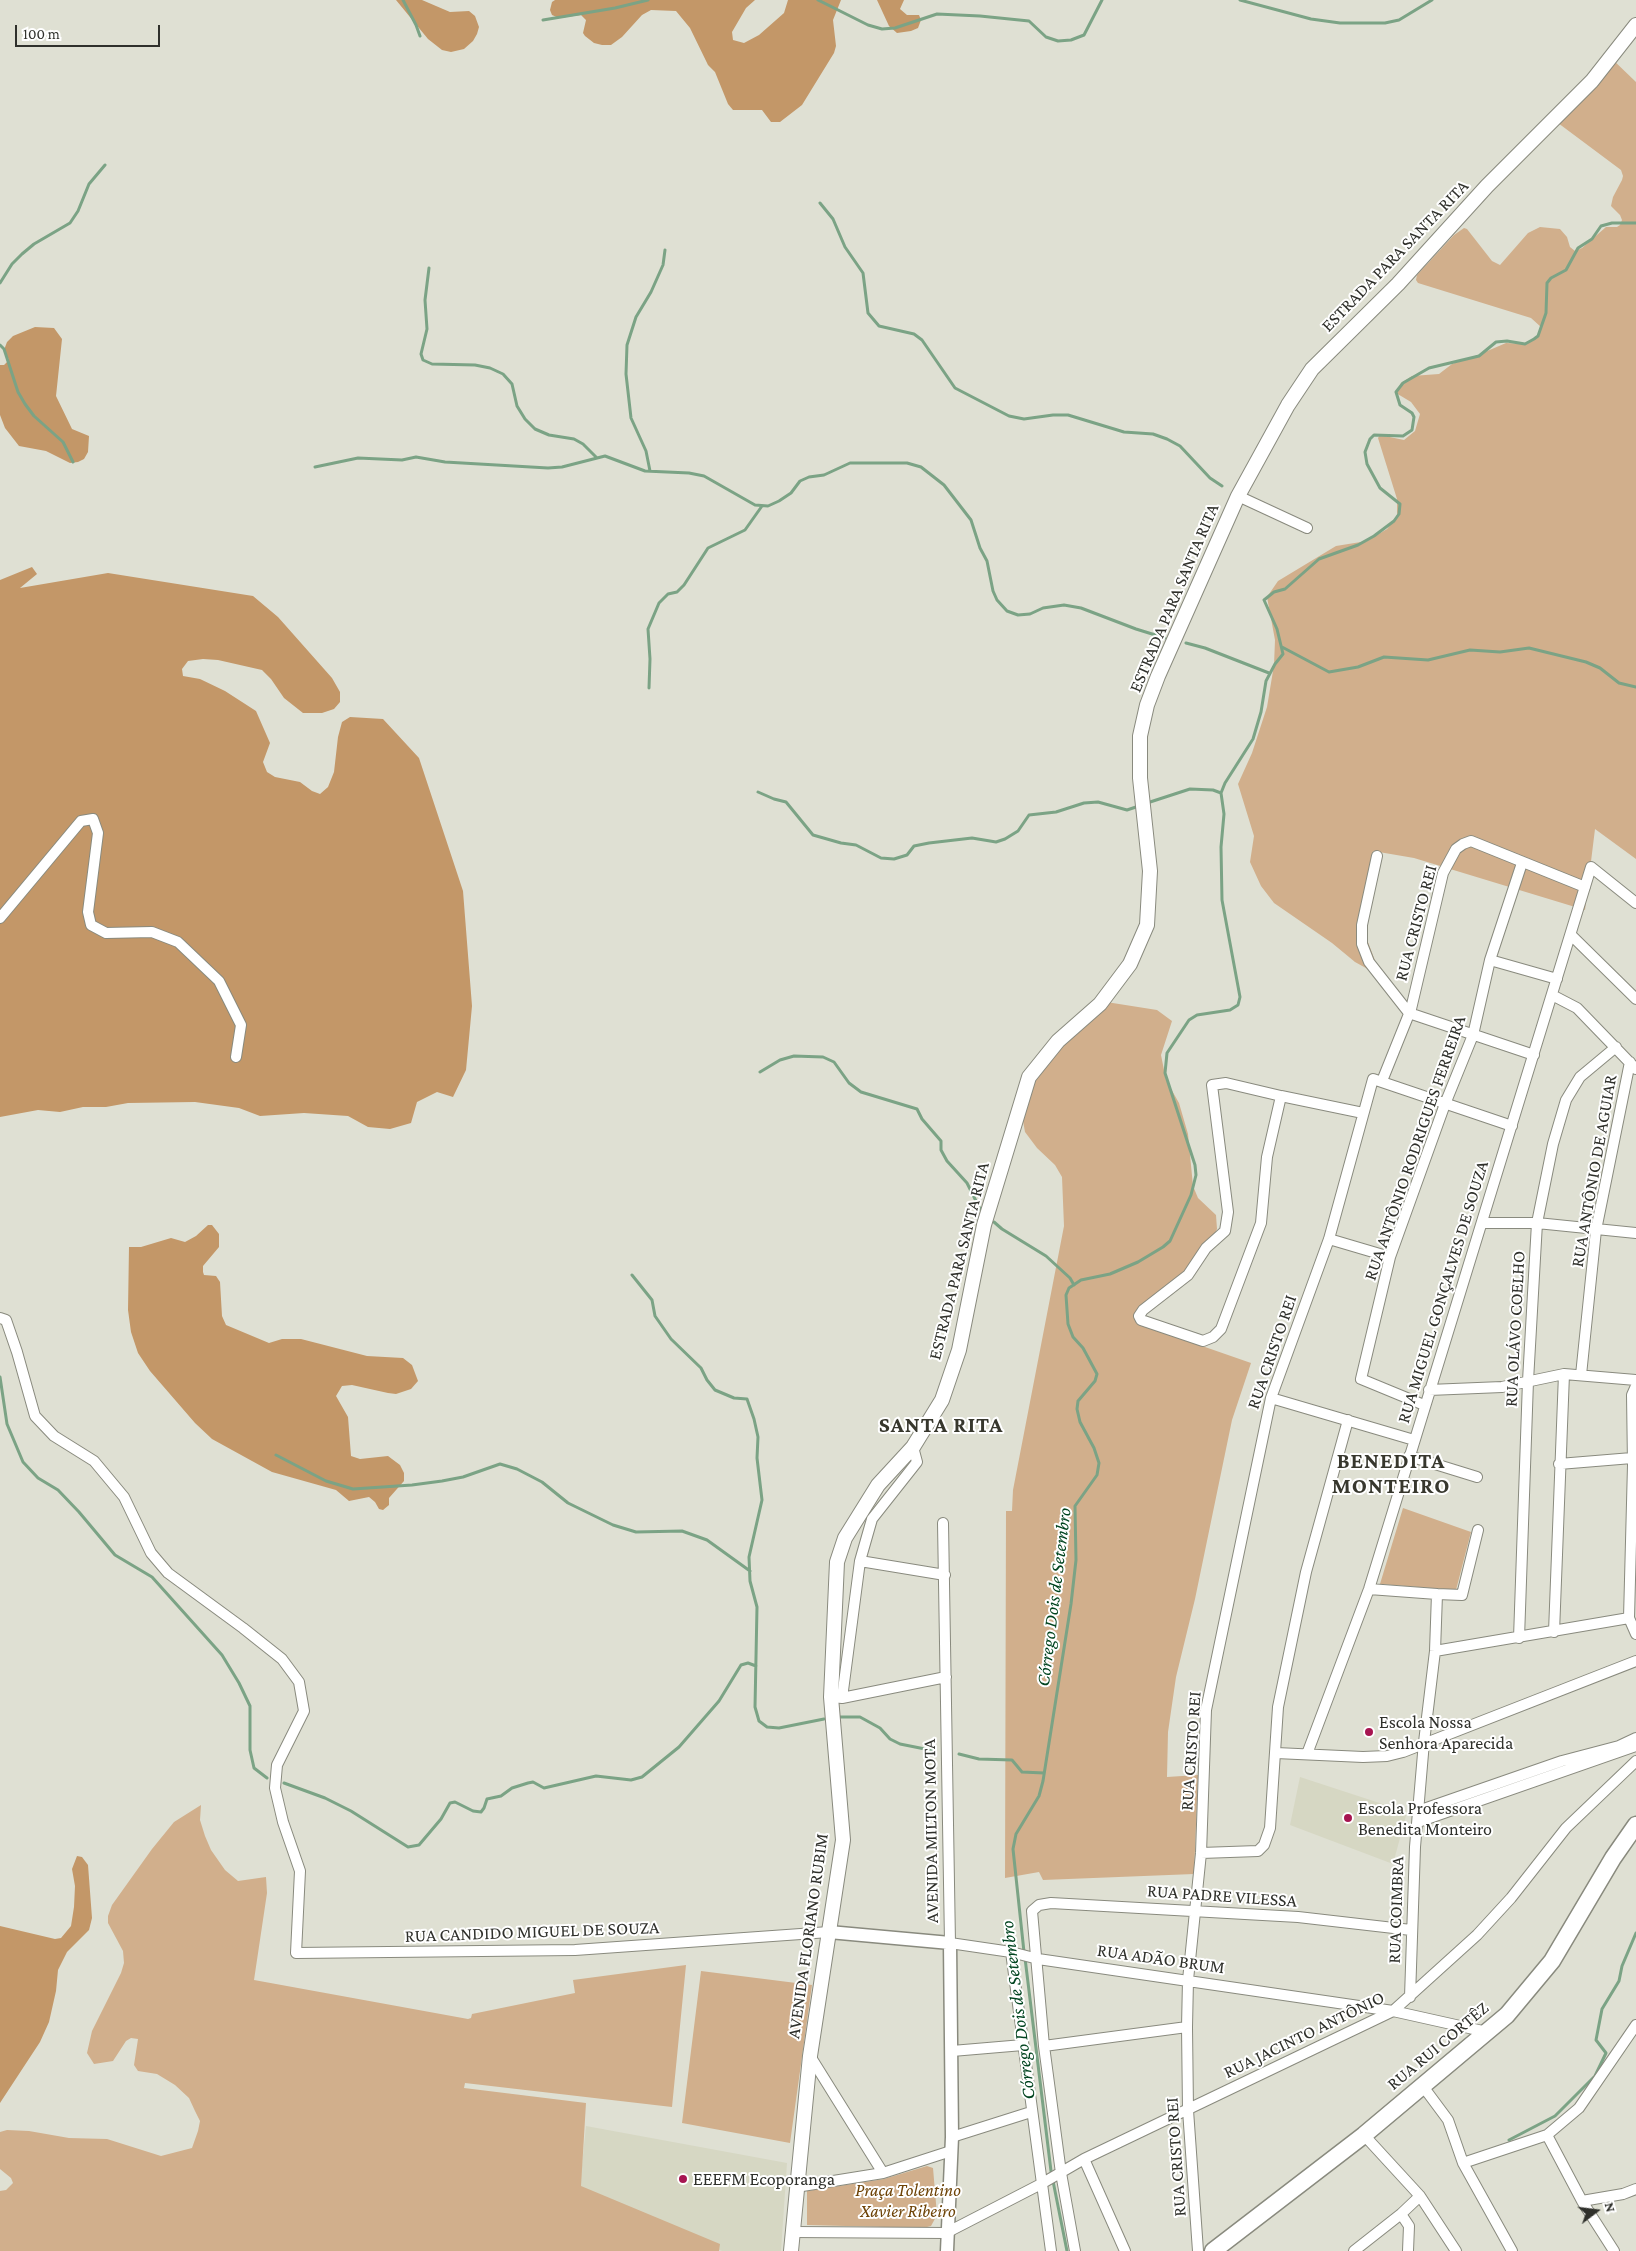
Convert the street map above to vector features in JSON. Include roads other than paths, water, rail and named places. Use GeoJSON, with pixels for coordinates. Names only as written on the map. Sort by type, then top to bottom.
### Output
{"type":"FeatureCollection","features":[{"type":"Feature","properties":{"kind":"main road","name":"ESTRADA PARA SANTA RITA"},"geometry":{"type":"LineString","coordinates":[[836,1698],[837,1562],[845,1538],[878,1485],[912,1447],[942,1400],[959,1350],[984,1225],[1029,1077],[1058,1040],[1100,1004],[1130,964],[1146,925],[1150,871],[1140,778],[1140,736],[1147,705],[1158,676],[1238,496],[1288,405],[1312,369],[1398,284],[1487,186],[1592,81],[1636,25]]}},
{"type":"Feature","properties":{"kind":"main road","name":"AVENIDA FLORIANO RUBIM"},"geometry":{"type":"LineString","coordinates":[[791,2251],[810,2056],[843,1840],[836,1698]]}},
{"type":"Feature","properties":{"kind":"main road","name":"RUA RUI CORTÊZ"},"geometry":{"type":"LineString","coordinates":[[1213,2251],[1364,2134],[1487,2032],[1518,2003],[1552,1961],[1613,1858],[1636,1825]]}},
{"type":"Feature","properties":{"kind":"street"},"geometry":{"type":"LineString","coordinates":[[1238,496],[1307,528]]}},
{"type":"Feature","properties":{"kind":"street"},"geometry":{"type":"LineString","coordinates":[[0,918],[81,821],[93,819],[98,833],[88,912],[91,925],[106,933],[152,932],[178,942],[219,981],[224,990],[241,1025],[236,1057]]}},
{"type":"Feature","properties":{"kind":"street","name":"RUA CRISTO REI"},"geometry":{"type":"LineString","coordinates":[[1198,2251],[1188,2110],[1187,2027],[1188,1980],[1201,1854],[1206,1710],[1271,1398],[1329,1238],[1363,1114],[1409,1013],[1443,873],[1456,849],[1471,841],[1585,887]]}},
{"type":"Feature","properties":{"kind":"street"},"geometry":{"type":"LineString","coordinates":[[1377,856],[1362,925],[1362,944],[1369,962],[1409,1013],[1534,1055]]}},
{"type":"Feature","properties":{"kind":"street","name":"RUA ANTÔNIO RODRIGUES FERREIRA"},"geometry":{"type":"LineString","coordinates":[[1424,1405],[1361,1379],[1390,1257],[1446,1104],[1474,1035],[1490,960],[1522,863]]}},
{"type":"Feature","properties":{"kind":"street","name":"RUA MIGUEL GONÇALVES DE SOUZA"},"geometry":{"type":"LineString","coordinates":[[1307,1754],[1369,1589],[1428,1390],[1482,1223],[1591,866],[1636,902]]}},
{"type":"Feature","properties":{"kind":"street"},"geometry":{"type":"LineString","coordinates":[[1570,935],[1636,999]]}},
{"type":"Feature","properties":{"kind":"street"},"geometry":{"type":"LineString","coordinates":[[1490,960],[1557,979]]}},
{"type":"Feature","properties":{"kind":"street"},"geometry":{"type":"LineString","coordinates":[[1552,995],[1577,1008],[1633,1065]]}},
{"type":"Feature","properties":{"kind":"street","name":"RUA OLÁVO COELHO"},"geometry":{"type":"LineString","coordinates":[[1519,1638],[1528,1381],[1537,1223],[1553,1144],[1566,1100],[1580,1077],[1616,1047]]}},
{"type":"Feature","properties":{"kind":"street","name":"RUA ANTÔNIO DE AGUIAR"},"geometry":{"type":"LineString","coordinates":[[1581,1375],[1596,1230],[1633,1065]]}},
{"type":"Feature","properties":{"kind":"street"},"geometry":{"type":"LineString","coordinates":[[1377,1080],[1512,1126]]}},
{"type":"Feature","properties":{"kind":"street"},"geometry":{"type":"LineString","coordinates":[[1281,1096],[1267,1157],[1261,1223],[1221,1329],[1213,1337],[1203,1341],[1141,1320],[1139,1316],[1143,1310],[1188,1275],[1206,1248],[1225,1231],[1228,1212],[1212,1085],[1226,1083],[1363,1114]]}},
{"type":"Feature","properties":{"kind":"street"},"geometry":{"type":"LineString","coordinates":[[1482,1223],[1537,1223],[1636,1233]]}},
{"type":"Feature","properties":{"kind":"street"},"geometry":{"type":"LineString","coordinates":[[1329,1238],[1390,1257]]}},
{"type":"Feature","properties":{"kind":"street","name":"RUA CANDIDO MIGUEL DE SOUZA"},"geometry":{"type":"LineString","coordinates":[[0,1318],[6,1320],[17,1352],[34,1416],[54,1436],[94,1461],[124,1497],[151,1553],[168,1573],[282,1659],[299,1682],[304,1711],[277,1765],[275,1788],[283,1822],[300,1870],[296,1953],[575,1950],[829,1932]]}},
{"type":"Feature","properties":{"kind":"street"},"geometry":{"type":"LineString","coordinates":[[1554,1632],[1559,1464],[1564,1374]]}},
{"type":"Feature","properties":{"kind":"street"},"geometry":{"type":"LineString","coordinates":[[1428,1390],[1502,1386],[1564,1374],[1636,1380]]}},
{"type":"Feature","properties":{"kind":"street"},"geometry":{"type":"LineString","coordinates":[[1636,1386],[1632,1395],[1634,1465],[1629,1618],[1636,1634]]}},
{"type":"Feature","properties":{"kind":"street"},"geometry":{"type":"LineString","coordinates":[[1271,1398],[1414,1440]]}},
{"type":"Feature","properties":{"kind":"street"},"geometry":{"type":"LineString","coordinates":[[1201,1854],[1258,1851],[1264,1846],[1270,1828],[1278,1707],[1306,1572],[1348,1420]]}},
{"type":"Feature","properties":{"kind":"street","name":"AVENIDA FLORIANO RUBIM"},"geometry":{"type":"LineString","coordinates":[[836,1698],[860,1561],[872,1519],[917,1462],[912,1447]]}},
{"type":"Feature","properties":{"kind":"street"},"geometry":{"type":"LineString","coordinates":[[1409,1456],[1477,1477]]}},
{"type":"Feature","properties":{"kind":"street"},"geometry":{"type":"LineString","coordinates":[[1559,1464],[1634,1465]]}},
{"type":"Feature","properties":{"kind":"street","name":"AVENIDA MILTON MOTA"},"geometry":{"type":"LineString","coordinates":[[943,1523],[952,2051],[952,2137],[946,2233],[947,2251]]}},
{"type":"Feature","properties":{"kind":"street"},"geometry":{"type":"LineString","coordinates":[[1369,1589],[1462,1596],[1478,1530]]}},
{"type":"Feature","properties":{"kind":"street"},"geometry":{"type":"LineString","coordinates":[[860,1561],[945,1575]]}},
{"type":"Feature","properties":{"kind":"street","name":"RUA COIMBRA"},"geometry":{"type":"LineString","coordinates":[[1410,1997],[1411,1930],[1418,1811],[1435,1651],[1437,1594]]}},
{"type":"Feature","properties":{"kind":"street"},"geometry":{"type":"LineString","coordinates":[[1435,1651],[1629,1618]]}},
{"type":"Feature","properties":{"kind":"street"},"geometry":{"type":"LineString","coordinates":[[1276,1753],[1363,1758],[1387,1756],[1403,1752],[1424,1742],[1636,1661]]}},
{"type":"Feature","properties":{"kind":"street"},"geometry":{"type":"LineString","coordinates":[[836,1698],[946,1677]]}},
{"type":"Feature","properties":{"kind":"street"},"geometry":{"type":"LineString","coordinates":[[1620,1749],[1636,1738]]}},
{"type":"Feature","properties":{"kind":"street"},"geometry":{"type":"LineString","coordinates":[[1418,1822],[1479,1795],[1564,1765],[1636,1746]]}},
{"type":"Feature","properties":{"kind":"street","name":"RUA JACINTO ANTÔNIO"},"geometry":{"type":"LineString","coordinates":[[946,2233],[1043,2183],[1084,2159],[1393,2011],[1477,1935],[1511,1898],[1566,1828],[1632,1765],[1620,1749]]}},
{"type":"Feature","properties":{"kind":"street"},"geometry":{"type":"LineString","coordinates":[[1418,1811],[1479,1795]]}},
{"type":"Feature","properties":{"kind":"street","name":"RUA PADRE VILESSA"},"geometry":{"type":"LineString","coordinates":[[1035,1958],[1032,1911],[1039,1905],[1051,1902],[1298,1917],[1411,1930]]}},
{"type":"Feature","properties":{"kind":"street","name":"RUA ADÃO BRUM"},"geometry":{"type":"LineString","coordinates":[[829,1932],[950,1943],[1035,1958],[1393,2011],[1487,2032]]}},
{"type":"Feature","properties":{"kind":"street"},"geometry":{"type":"LineString","coordinates":[[1015,1953],[1023,2046],[1051,2251]]}},
{"type":"Feature","properties":{"kind":"street"},"geometry":{"type":"LineString","coordinates":[[1035,1958],[1059,2174],[1076,2251]]}},
{"type":"Feature","properties":{"kind":"street"},"geometry":{"type":"LineString","coordinates":[[1464,2163],[1547,2135],[1579,2108],[1636,2025]]}},
{"type":"Feature","properties":{"kind":"street"},"geometry":{"type":"LineString","coordinates":[[1044,2046],[1187,2027]]}},
{"type":"Feature","properties":{"kind":"street"},"geometry":{"type":"LineString","coordinates":[[952,2051],[1023,2046]]}},
{"type":"Feature","properties":{"kind":"street"},"geometry":{"type":"LineString","coordinates":[[810,2056],[883,2172]]}},
{"type":"Feature","properties":{"kind":"street"},"geometry":{"type":"LineString","coordinates":[[1422,2085],[1448,2120],[1464,2163],[1512,2251]]}},
{"type":"Feature","properties":{"kind":"street"},"geometry":{"type":"LineString","coordinates":[[952,2137],[1031,2112]]}},
{"type":"Feature","properties":{"kind":"street"},"geometry":{"type":"LineString","coordinates":[[1364,2134],[1420,2196],[1456,2251]]}},
{"type":"Feature","properties":{"kind":"street"},"geometry":{"type":"LineString","coordinates":[[1547,2135],[1582,2201],[1614,2251]]}},
{"type":"Feature","properties":{"kind":"street"},"geometry":{"type":"LineString","coordinates":[[796,2187],[883,2172],[951,2151]]}},
{"type":"Feature","properties":{"kind":"street"},"geometry":{"type":"LineString","coordinates":[[1084,2159],[1125,2251]]}},
{"type":"Feature","properties":{"kind":"street"},"geometry":{"type":"LineString","coordinates":[[1582,2201],[1622,2194],[1636,2189]]}},
{"type":"Feature","properties":{"kind":"street"},"geometry":{"type":"LineString","coordinates":[[1354,2251],[1401,2214],[1420,2196]]}},
{"type":"Feature","properties":{"kind":"street"},"geometry":{"type":"LineString","coordinates":[[1401,2214],[1409,2226],[1408,2251]]}},
{"type":"Feature","properties":{"kind":"street"},"geometry":{"type":"LineString","coordinates":[[793,2232],[946,2233]]}},
{"type":"Feature","properties":{"kind":"waterway"},"geometry":{"type":"LineString","coordinates":[[403,0],[420,36]]}},
{"type":"Feature","properties":{"kind":"waterway"},"geometry":{"type":"LineString","coordinates":[[543,20],[615,8],[648,0]]}},
{"type":"Feature","properties":{"kind":"waterway"},"geometry":{"type":"LineString","coordinates":[[818,0],[868,25],[882,29],[895,28],[937,14],[980,16],[1029,21],[1046,37],[1058,41],[1071,40],[1084,35],[1102,0]]}},
{"type":"Feature","properties":{"kind":"waterway"},"geometry":{"type":"LineString","coordinates":[[1240,0],[1311,19],[1340,23],[1385,23],[1399,20],[1432,0]]}},
{"type":"Feature","properties":{"kind":"waterway"},"geometry":{"type":"LineString","coordinates":[[0,283],[12,264],[22,254],[34,244],[70,223],[78,211],[89,184],[105,165]]}},
{"type":"Feature","properties":{"kind":"waterway"},"geometry":{"type":"LineString","coordinates":[[820,203],[833,219],[845,247],[863,273],[868,313],[879,326],[914,334],[922,340],[955,388],[1009,416],[1024,419],[1068,415],[1124,432],[1153,434],[1167,439],[1180,446],[1210,478],[1222,486]]}},
{"type":"Feature","properties":{"kind":"waterway","name":"Córrego Dois de Setembro"},"geometry":{"type":"LineString","coordinates":[[1024,1952],[1013,1849],[1016,1834],[1039,1796],[1043,1781],[1071,1604],[1076,1560],[1075,1506],[1097,1475],[1099,1463],[1094,1448],[1080,1422],[1077,1409],[1078,1401],[1095,1381],[1097,1374],[1083,1348],[1073,1337],[1068,1324],[1066,1295],[1069,1288],[1081,1280],[1110,1274],[1138,1262],[1163,1247],[1170,1241],[1191,1195],[1196,1175],[1195,1165],[1165,1073],[1167,1053],[1189,1020],[1197,1015],[1230,1010],[1238,1005],[1240,997],[1222,900],[1221,847],[1224,814],[1221,793],[1225,783],[1253,739],[1261,712],[1266,681],[1283,654],[1277,629],[1264,600],[1274,592],[1285,589],[1319,559],[1358,545],[1374,536],[1394,521],[1399,514],[1400,504],[1380,488],[1367,464],[1365,452],[1370,439],[1374,435],[1403,436],[1412,430],[1414,417],[1412,413],[1400,405],[1396,392],[1403,383],[1429,368],[1479,356],[1496,342],[1507,341],[1525,344],[1534,339],[1538,336],[1546,313],[1547,283],[1551,278],[1566,270],[1578,248],[1592,239],[1601,226],[1612,223],[1636,223]]}},
{"type":"Feature","properties":{"kind":"waterway"},"geometry":{"type":"LineString","coordinates":[[650,471],[646,451],[631,418],[626,374],[627,345],[636,317],[651,292],[663,265],[665,250]]}},
{"type":"Feature","properties":{"kind":"waterway"},"geometry":{"type":"LineString","coordinates":[[429,268],[425,300],[427,329],[421,354],[423,360],[432,364],[475,365],[490,368],[503,374],[512,384],[517,406],[525,419],[535,429],[549,435],[574,439],[583,444],[596,457]]}},
{"type":"Feature","properties":{"kind":"waterway"},"geometry":{"type":"LineString","coordinates":[[0,345],[4,349],[18,392],[25,404],[34,416],[63,442],[73,462]]}},
{"type":"Feature","properties":{"kind":"waterway"},"geometry":{"type":"LineString","coordinates":[[315,467],[358,458],[402,460],[416,457],[445,462],[548,468],[562,467],[605,456],[645,471],[689,473],[704,476],[755,505],[768,506],[791,493],[800,481],[809,477],[824,475],[850,463],[907,463],[921,467],[944,485],[971,520],[980,548],[987,561],[993,591],[997,600],[1007,611],[1018,615],[1030,614],[1043,608],[1064,605],[1081,608],[1165,638]]}},
{"type":"Feature","properties":{"kind":"waterway"},"geometry":{"type":"LineString","coordinates":[[649,688],[648,629],[659,603],[668,594],[677,592],[684,585],[708,548],[745,530],[762,506]]}},
{"type":"Feature","properties":{"kind":"waterway"},"geometry":{"type":"LineString","coordinates":[[1186,643],[1205,648],[1269,673]]}},
{"type":"Feature","properties":{"kind":"waterway"},"geometry":{"type":"LineString","coordinates":[[1282,647],[1329,672],[1358,667],[1384,657],[1428,660],[1470,650],[1500,652],[1529,648],[1586,662],[1600,668],[1619,683],[1636,687]]}},
{"type":"Feature","properties":{"kind":"waterway"},"geometry":{"type":"LineString","coordinates":[[1147,803],[1190,789],[1213,790],[1221,793]]}},
{"type":"Feature","properties":{"kind":"waterway"},"geometry":{"type":"LineString","coordinates":[[758,792],[786,802],[813,835],[856,845],[881,858],[894,859],[907,855],[914,846],[929,843],[972,838],[996,842],[1018,831],[1029,815],[1056,812],[1084,803],[1098,802],[1127,810],[1139,806]]}},
{"type":"Feature","properties":{"kind":"waterway"},"geometry":{"type":"LineString","coordinates":[[760,1072],[780,1060],[794,1056],[823,1057],[834,1062],[849,1083],[861,1092],[917,1109],[922,1119],[941,1141],[941,1150],[947,1161],[967,1183],[980,1209]]}},
{"type":"Feature","properties":{"kind":"waterway"},"geometry":{"type":"LineString","coordinates":[[994,1222],[1046,1256],[1070,1278],[1074,1285]]}},
{"type":"Feature","properties":{"kind":"waterway"},"geometry":{"type":"LineString","coordinates":[[632,1275],[652,1300],[655,1316],[671,1339],[701,1368],[715,1390],[734,1398],[747,1399],[754,1419],[758,1437],[757,1458],[762,1500],[749,1557],[750,1581],[757,1607],[755,1707],[759,1721],[767,1727],[779,1728],[824,1719]]}},
{"type":"Feature","properties":{"kind":"waterway"},"geometry":{"type":"LineString","coordinates":[[0,1377],[7,1424],[23,1462],[38,1478],[58,1490],[115,1555],[152,1577],[222,1655],[250,1706],[250,1750],[254,1768],[267,1778]]}},
{"type":"Feature","properties":{"kind":"waterway"},"geometry":{"type":"LineString","coordinates":[[276,1455],[326,1481],[353,1489],[442,1481],[463,1477],[500,1464],[517,1469],[542,1482],[568,1503],[613,1525],[636,1532],[682,1531],[707,1540],[750,1571]]}},
{"type":"Feature","properties":{"kind":"waterway"},"geometry":{"type":"LineString","coordinates":[[284,1783],[325,1798],[351,1811],[408,1847],[419,1845],[441,1819],[450,1803],[455,1802],[473,1811],[481,1812],[487,1799],[501,1796],[512,1788],[528,1783],[533,1782],[544,1788],[596,1776],[631,1780],[642,1777],[679,1747],[719,1701],[741,1665],[748,1663],[756,1666]]}},
{"type":"Feature","properties":{"kind":"waterway"},"geometry":{"type":"LineString","coordinates":[[840,1717],[860,1717],[880,1728],[890,1739],[900,1744],[935,1751]]}},
{"type":"Feature","properties":{"kind":"waterway"},"geometry":{"type":"LineString","coordinates":[[959,1754],[979,1759],[1012,1760],[1022,1772],[1044,1773]]}},
{"type":"Feature","properties":{"kind":"waterway"},"geometry":{"type":"LineString","coordinates":[[1509,2140],[1555,2116],[1595,2076],[1606,2053],[1596,2040],[1602,2009],[1619,1981],[1622,1966],[1636,1933]]}},
{"type":"Feature","properties":{"kind":"waterway","name":"Córrego Dois de Setembro"},"geometry":{"type":"LineString","coordinates":[[1025,1958],[1051,2171],[1067,2251]]}},
{"type":"Feature","properties":{"kind":"place","name":"Escola Nossa Senhora Aparecida"},"geometry":{"type":"Point","coordinates":[1369,1732]}},
{"type":"Feature","properties":{"kind":"place","name":"Escola Professora Benedita Monteiro"},"geometry":{"type":"Point","coordinates":[1348,1818]}},
{"type":"Feature","properties":{"kind":"place","name":"EEEFM Ecoporanga"},"geometry":{"type":"Point","coordinates":[683,2179]}},
{"type":"Feature","properties":{"kind":"district","name":"SANTA RITA"},"geometry":{"type":"Point","coordinates":[941,1425]}},
{"type":"Feature","properties":{"kind":"district","name":"BENEDITA MONTEIRO"},"geometry":{"type":"Point","coordinates":[1391,1474]}},
{"type":"Feature","properties":{"kind":"park label","name":"Praça Tolentino Xavier Ribeiro"},"geometry":{"type":"Point","coordinates":[908,2200]}}]}
